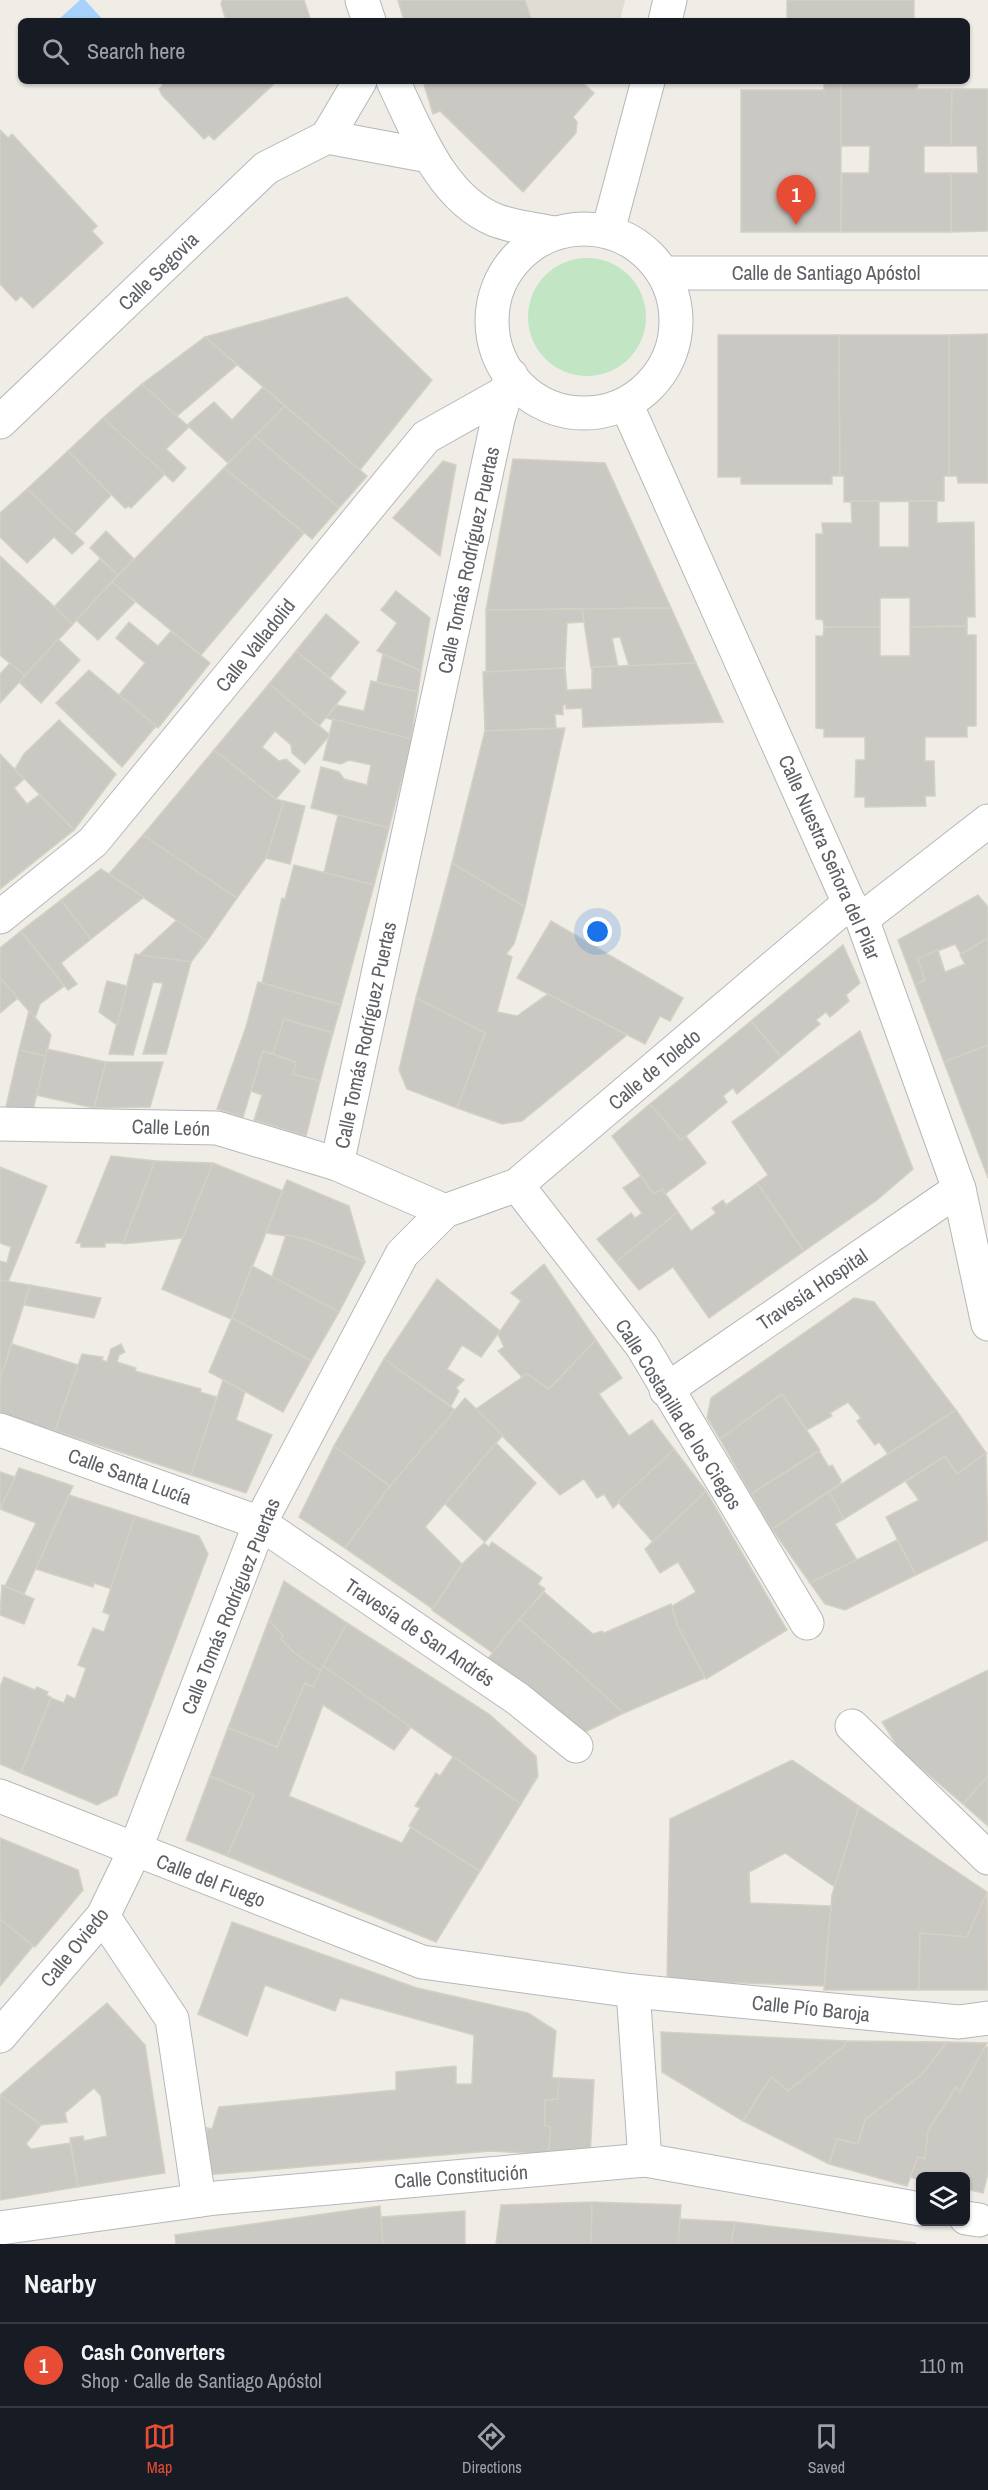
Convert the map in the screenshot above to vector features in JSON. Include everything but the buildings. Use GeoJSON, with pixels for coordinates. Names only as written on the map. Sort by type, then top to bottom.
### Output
{"type":"FeatureCollection","features":[{"type":"Feature","properties":{"kind":"street"},"geometry":{"type":"LineString","coordinates":[[362,0],[368,18]]}},
{"type":"Feature","properties":{"kind":"street"},"geometry":{"type":"LineString","coordinates":[[665,18],[670,0]]}},
{"type":"Feature","properties":{"kind":"street"},"geometry":{"type":"LineString","coordinates":[[358,84],[327,137],[429,156]]}},
{"type":"Feature","properties":{"kind":"street"},"geometry":{"type":"LineString","coordinates":[[394,84],[429,156],[467,203],[495,220],[554,233]]}},
{"type":"Feature","properties":{"kind":"street"},"geometry":{"type":"LineString","coordinates":[[608,231],[647,84]]}},
{"type":"Feature","properties":{"kind":"street","name":"Calle Segovia"},"geometry":{"type":"LineString","coordinates":[[0,423],[266,168],[327,137]]}},
{"type":"Feature","properties":{"kind":"street"},"geometry":{"type":"LineString","coordinates":[[581,228],[608,231],[629,240],[649,255],[663,273],[674,299],[676,328],[670,356],[654,380],[627,406],[583,413],[558,409],[533,398],[512,385],[498,355],[492,326],[495,295],[509,268],[530,246],[554,233],[581,228]]}},
{"type":"Feature","properties":{"kind":"street","name":"Calle de Santiago Apóstol"},"geometry":{"type":"LineString","coordinates":[[663,273],[988,273]]}},
{"type":"Feature","properties":{"kind":"street","name":"Calle Valladolid"},"geometry":{"type":"LineString","coordinates":[[0,916],[93,842],[426,437],[512,385]]}},
{"type":"Feature","properties":{"kind":"street","name":"Calle Tomás Rodríguez Puertas"},"geometry":{"type":"LineString","coordinates":[[135,1850],[260,1523],[402,1254],[445,1211],[338,1164],[512,385]]}},
{"type":"Feature","properties":{"kind":"street","name":"Calle Nuestra Señora del Pilar"},"geometry":{"type":"LineString","coordinates":[[627,406],[856,911],[959,1189],[988,1324]]}},
{"type":"Feature","properties":{"kind":"street","name":"Calle de Toledo"},"geometry":{"type":"LineString","coordinates":[[445,1211],[517,1185],[856,911],[986,825]]}},
{"type":"Feature","properties":{"kind":"street","name":"Calle León"},"geometry":{"type":"LineString","coordinates":[[0,1124],[217,1128],[338,1164]]}},
{"type":"Feature","properties":{"kind":"street","name":"Calle Costanilla de los Ciegos"},"geometry":{"type":"LineString","coordinates":[[517,1185],[642,1346],[666,1390],[807,1623]]}},
{"type":"Feature","properties":{"kind":"street","name":"Travesía Hospital"},"geometry":{"type":"LineString","coordinates":[[666,1390],[959,1189]]}},
{"type":"Feature","properties":{"kind":"street","name":"Calle Santa Lucía"},"geometry":{"type":"LineString","coordinates":[[0,1430],[260,1523]]}},
{"type":"Feature","properties":{"kind":"street","name":"Travesía de San Andrés"},"geometry":{"type":"LineString","coordinates":[[260,1523],[518,1699],[576,1746]]}},
{"type":"Feature","properties":{"kind":"street"},"geometry":{"type":"LineString","coordinates":[[852,1726],[988,1858]]}},
{"type":"Feature","properties":{"kind":"street","name":"Calle del Fuego"},"geometry":{"type":"LineString","coordinates":[[0,1796],[422,1962],[633,1990]]}},
{"type":"Feature","properties":{"kind":"street","name":"Calle Oviedo"},"geometry":{"type":"LineString","coordinates":[[0,2036],[103,1916],[135,1850]]}},
{"type":"Feature","properties":{"kind":"street"},"geometry":{"type":"LineString","coordinates":[[103,1916],[172,2019],[199,2200]]}},
{"type":"Feature","properties":{"kind":"street"},"geometry":{"type":"LineString","coordinates":[[633,1990],[645,2160]]}},
{"type":"Feature","properties":{"kind":"street","name":"Calle Pío Baroja"},"geometry":{"type":"LineString","coordinates":[[633,1990],[959,2022],[988,2018]]}},
{"type":"Feature","properties":{"kind":"street","name":"Calle Constitución"},"geometry":{"type":"LineString","coordinates":[[0,2228],[199,2200],[355,2184],[496,2175],[645,2160],[916,2209]]}},
{"type":"Feature","properties":{"kind":"shaded area"},"geometry":{"type":"Polygon","coordinates":[[[398,0],[625,0],[621,18],[403,18],[398,0]]]}},
{"type":"Feature","properties":{"kind":"green space"},"geometry":{"type":"Polygon","coordinates":[[[587,258],[598,259],[620,268],[636,284],[645,306],[645,328],[636,350],[620,366],[598,375],[587,376],[576,375],[554,366],[538,350],[529,328],[528,317],[529,306],[538,284],[554,268],[576,259],[587,258]]]}},
{"type":"Feature","properties":{"kind":"water"},"geometry":{"type":"Polygon","coordinates":[[[80,0],[85,0],[101,18],[60,18],[80,0]]]}},
{"type":"Feature","properties":{"kind":"place","name":"Cash Converters"},"geometry":{"type":"Point","coordinates":[796,225]}}]}
